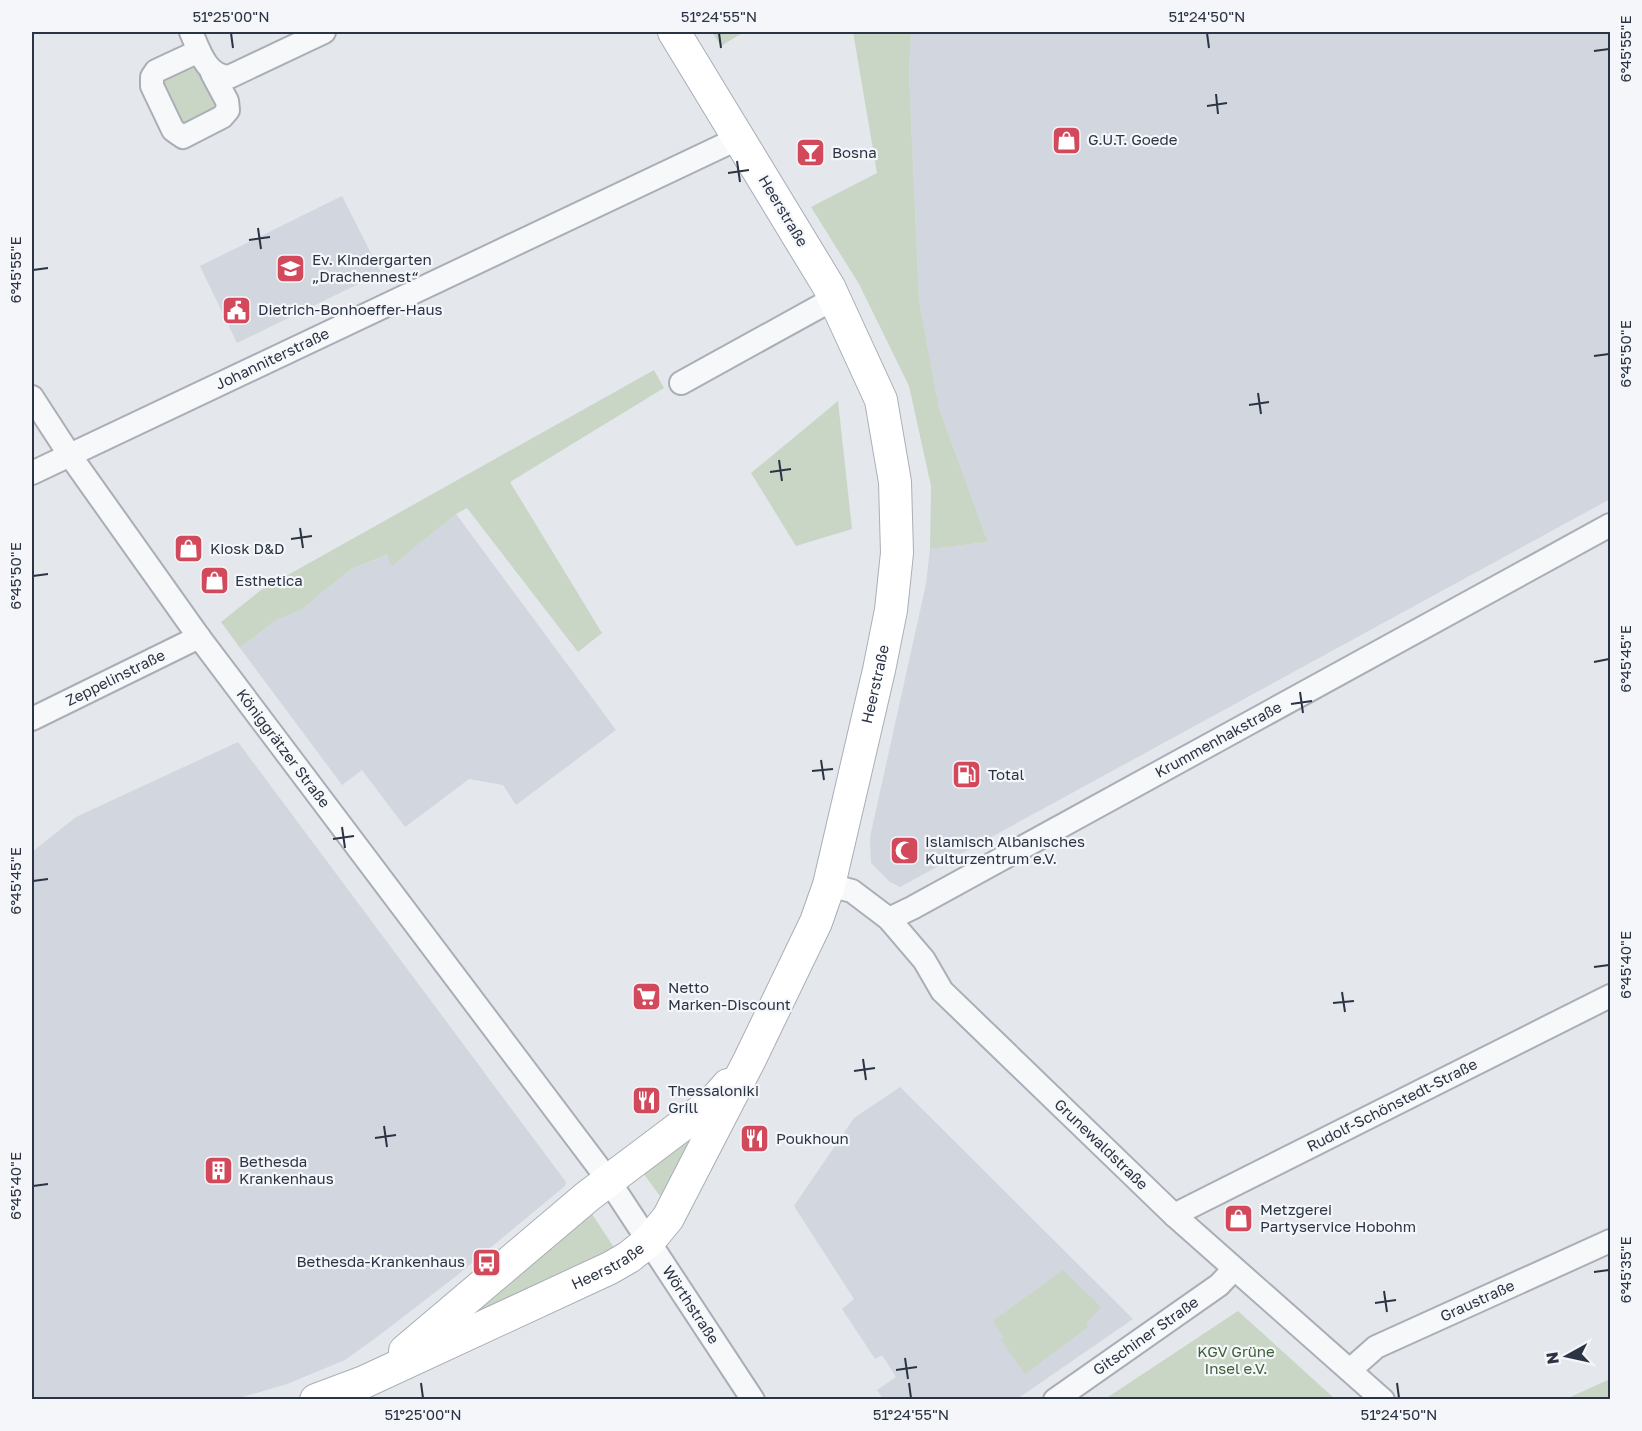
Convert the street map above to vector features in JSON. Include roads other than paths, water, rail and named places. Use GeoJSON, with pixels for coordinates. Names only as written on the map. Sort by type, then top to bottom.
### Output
{"type":"FeatureCollection","features":[{"type":"Feature","properties":{"kind":"street"},"geometry":{"type":"LineString","coordinates":[[212,73],[229,77],[324,32]]}},
{"type":"Feature","properties":{"kind":"street","name":"Heerstraße"},"geometry":{"type":"LineString","coordinates":[[316,1400],[371,1386],[610,1268],[649,1241],[668,1218],[750,1059],[816,922],[829,885],[891,610],[897,553],[896,482],[881,400],[835,298],[675,32]]}},
{"type":"Feature","properties":{"kind":"street"},"geometry":{"type":"LineString","coordinates":[[195,41],[212,73],[227,101],[228,110],[222,117],[183,137],[173,130],[152,87],[152,77],[156,71],[195,41]]}},
{"type":"Feature","properties":{"kind":"street","name":"Johanniterstraße"},"geometry":{"type":"LineString","coordinates":[[32,473],[739,138]]}},
{"type":"Feature","properties":{"kind":"street"},"geometry":{"type":"LineString","coordinates":[[681,383],[835,298]]}},
{"type":"Feature","properties":{"kind":"street","name":"Königgrätzer Straße"},"geometry":{"type":"LineString","coordinates":[[32,398],[199,637],[609,1181]]}},
{"type":"Feature","properties":{"kind":"street","name":"Krummenhakstraße"},"geometry":{"type":"LineString","coordinates":[[889,919],[1611,525]]}},
{"type":"Feature","properties":{"kind":"street","name":"Zeppelinstraße"},"geometry":{"type":"LineString","coordinates":[[32,719],[199,637]]}},
{"type":"Feature","properties":{"kind":"street","name":"Grunewaldstraße"},"geometry":{"type":"LineString","coordinates":[[829,885],[852,891],[889,919],[924,960],[942,991],[1174,1215],[1383,1400]]}},
{"type":"Feature","properties":{"kind":"street","name":"Rudolf-Schönstedt-Straße"},"geometry":{"type":"LineString","coordinates":[[1174,1215],[1611,996]]}},
{"type":"Feature","properties":{"kind":"street","name":"Heerstraße"},"geometry":{"type":"LineString","coordinates":[[371,1386],[588,1196],[713,1102],[750,1059]]}},
{"type":"Feature","properties":{"kind":"street","name":"Wörthstraße"},"geometry":{"type":"LineString","coordinates":[[609,1181],[753,1400]]}},
{"type":"Feature","properties":{"kind":"street","name":"Graustraße"},"geometry":{"type":"LineString","coordinates":[[1350,1370],[1376,1347],[1611,1240]]}},
{"type":"Feature","properties":{"kind":"street","name":"Gitschiner Straße"},"geometry":{"type":"LineString","coordinates":[[1055,1400],[1219,1284],[1234,1269]]}},
{"type":"Feature","properties":{"kind":"place","name":"G.U.T. Goede"},"geometry":{"type":"Point","coordinates":[1067,140]}},
{"type":"Feature","properties":{"kind":"place","name":"Bosna"},"geometry":{"type":"Point","coordinates":[811,153]}},
{"type":"Feature","properties":{"kind":"place","name":"Ev. Kindergarten „Drachennest“"},"geometry":{"type":"Point","coordinates":[291,269]}},
{"type":"Feature","properties":{"kind":"place","name":"Dietrich-Bonhoeffer-Haus"},"geometry":{"type":"Point","coordinates":[237,310]}},
{"type":"Feature","properties":{"kind":"place","name":"Kiosk D&D"},"geometry":{"type":"Point","coordinates":[189,549]}},
{"type":"Feature","properties":{"kind":"place","name":"Esthetica"},"geometry":{"type":"Point","coordinates":[214,581]}},
{"type":"Feature","properties":{"kind":"place","name":"Total"},"geometry":{"type":"Point","coordinates":[967,775]}},
{"type":"Feature","properties":{"kind":"place","name":"Islamisch Albanisches Kulturzentrum e.V."},"geometry":{"type":"Point","coordinates":[904,851]}},
{"type":"Feature","properties":{"kind":"place","name":"Netto Marken-Discount"},"geometry":{"type":"Point","coordinates":[647,997]}},
{"type":"Feature","properties":{"kind":"place","name":"Thessaloniki Grill"},"geometry":{"type":"Point","coordinates":[647,1100]}},
{"type":"Feature","properties":{"kind":"place","name":"Poukhoun"},"geometry":{"type":"Point","coordinates":[755,1139]}},
{"type":"Feature","properties":{"kind":"place","name":"Bethesda Krankenhaus"},"geometry":{"type":"Point","coordinates":[218,1171]}},
{"type":"Feature","properties":{"kind":"place","name":"Metzgerei Partyservice Hobohm"},"geometry":{"type":"Point","coordinates":[1239,1219]}},
{"type":"Feature","properties":{"kind":"place","name":"Bethesda-Krankenhaus"},"geometry":{"type":"Point","coordinates":[486,1262]}},
{"type":"Feature","properties":{"kind":"park label","name":"KGV Grüne Insel e.V."},"geometry":{"type":"Point","coordinates":[1236,1360]}}]}
